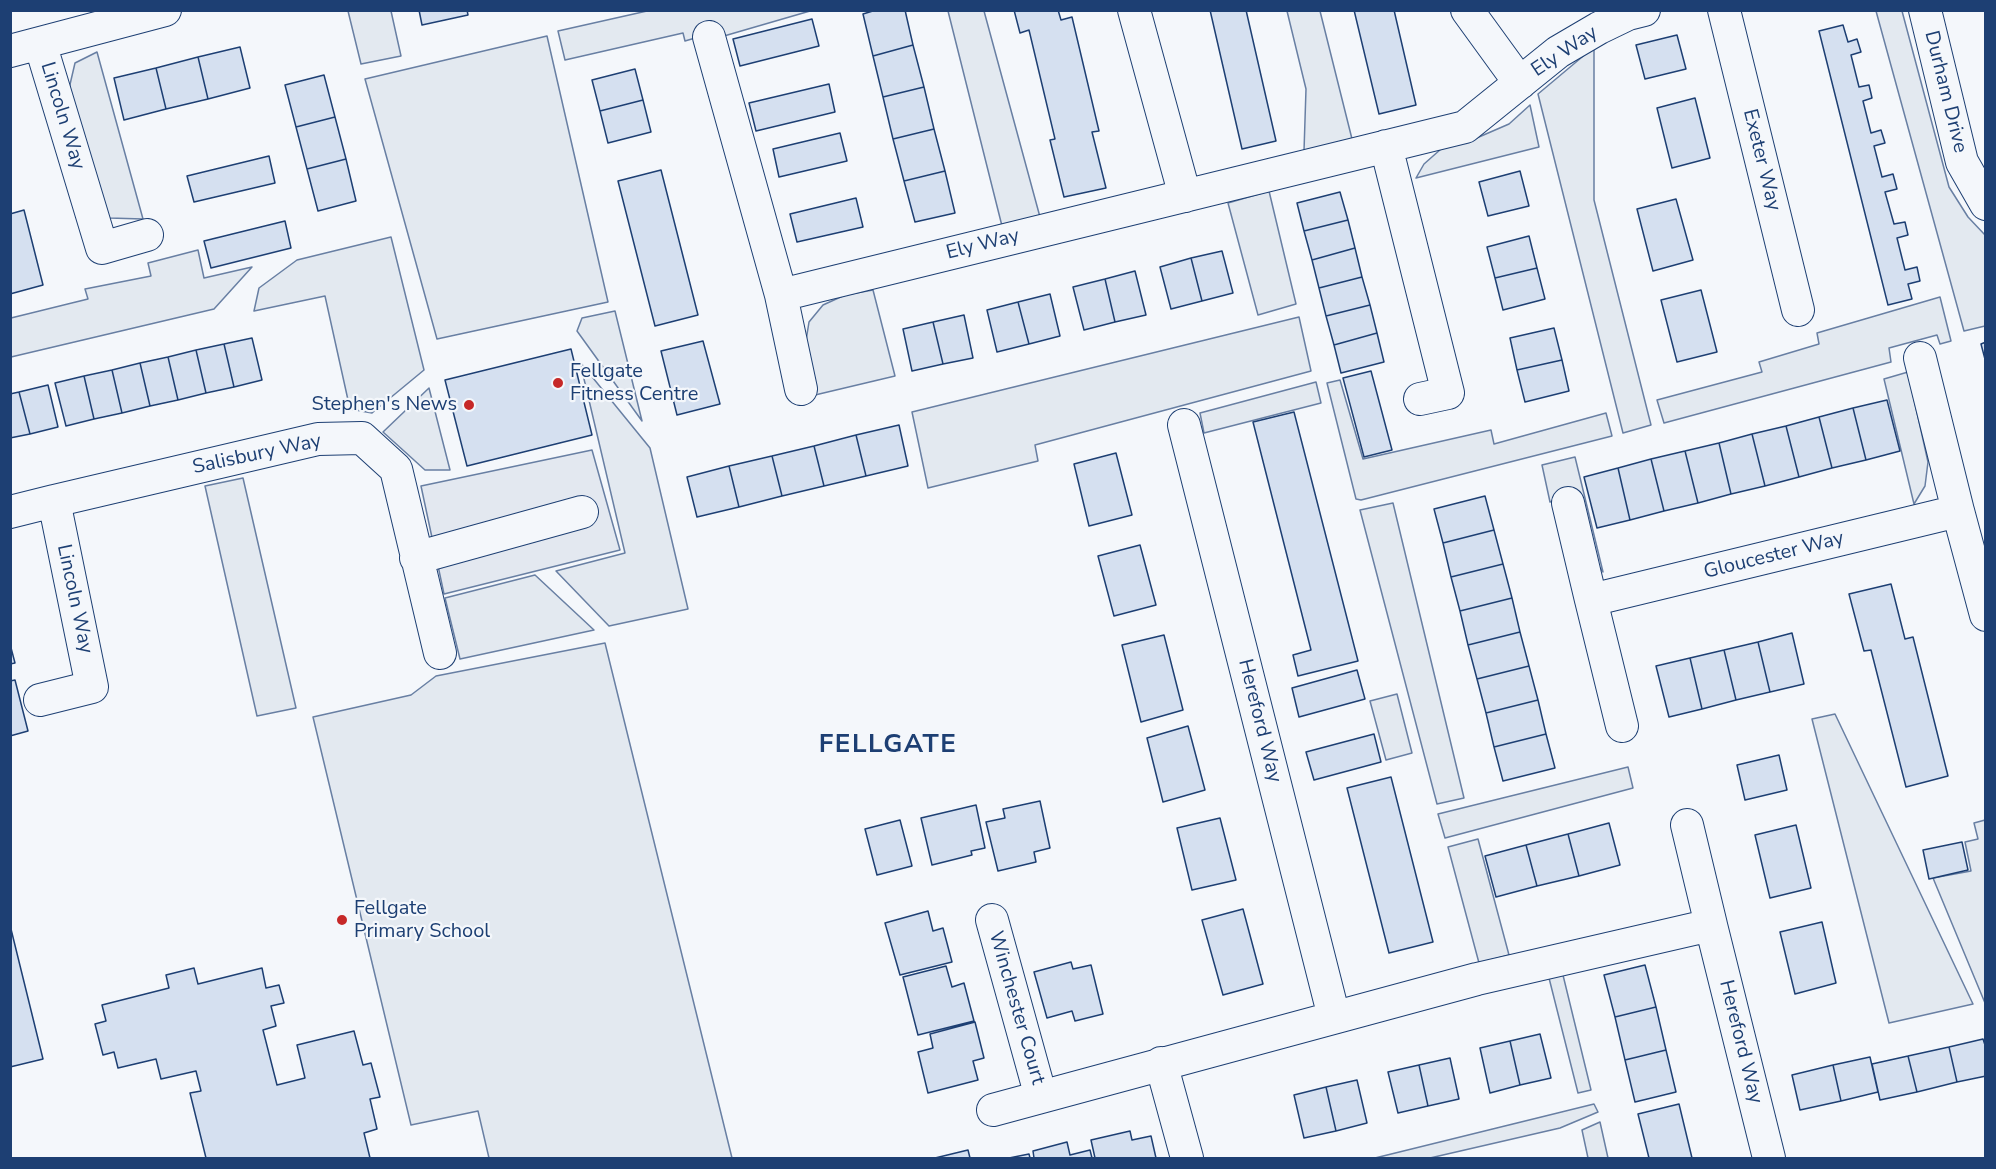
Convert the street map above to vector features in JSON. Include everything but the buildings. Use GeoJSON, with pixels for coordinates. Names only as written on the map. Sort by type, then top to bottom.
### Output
{"type":"FeatureCollection","features":[{"type":"Feature","properties":{"kind":"street"},"geometry":{"type":"LineString","coordinates":[[10,51],[165,10]]}},
{"type":"Feature","properties":{"kind":"street"},"geometry":{"type":"LineString","coordinates":[[1134,10],[1185,196]]}},
{"type":"Feature","properties":{"kind":"street","name":"Ely Way"},"geometry":{"type":"LineString","coordinates":[[1467,10],[1520,82]]}},
{"type":"Feature","properties":{"kind":"street","name":"Ely Way"},"geometry":{"type":"LineString","coordinates":[[781,295],[1466,127],[1558,52],[1599,28],[1628,14],[1644,10]]}},
{"type":"Feature","properties":{"kind":"street","name":"Exeter Way"},"geometry":{"type":"LineString","coordinates":[[1724,10],[1798,310]]}},
{"type":"Feature","properties":{"kind":"street","name":"Durham Drive"},"geometry":{"type":"LineString","coordinates":[[1925,10],[1962,162],[1986,204]]}},
{"type":"Feature","properties":{"kind":"street"},"geometry":{"type":"LineString","coordinates":[[709,37],[781,295],[801,389]]}},
{"type":"Feature","properties":{"kind":"street","name":"Lincoln Way"},"geometry":{"type":"LineString","coordinates":[[40,44],[102,248],[147,235]]}},
{"type":"Feature","properties":{"kind":"street"},"geometry":{"type":"LineString","coordinates":[[1386,146],[1448,393],[1420,399]]}},
{"type":"Feature","properties":{"kind":"street"},"geometry":{"type":"LineString","coordinates":[[1920,358],[1986,615]]}},
{"type":"Feature","properties":{"kind":"street","name":"Hereford Way"},"geometry":{"type":"LineString","coordinates":[[1184,425],[1334,1017]]}},
{"type":"Feature","properties":{"kind":"street","name":"Salisbury Way"},"geometry":{"type":"LineString","coordinates":[[54,501],[318,439],[362,438],[396,469],[440,652]]}},
{"type":"Feature","properties":{"kind":"street"},"geometry":{"type":"LineString","coordinates":[[10,512],[54,501]]}},
{"type":"Feature","properties":{"kind":"street","name":"Lincoln Way"},"geometry":{"type":"LineString","coordinates":[[40,700],[92,687],[54,501]]}},
{"type":"Feature","properties":{"kind":"street"},"geometry":{"type":"LineString","coordinates":[[1568,503],[1622,726]]}},
{"type":"Feature","properties":{"kind":"street","name":"Gloucester Way"},"geometry":{"type":"LineString","coordinates":[[1591,600],[1958,511]]}},
{"type":"Feature","properties":{"kind":"street"},"geometry":{"type":"LineString","coordinates":[[416,558],[582,512]]}},
{"type":"Feature","properties":{"kind":"street","name":"Hereford Way"},"geometry":{"type":"LineString","coordinates":[[1687,825],[1769,1158]]}},
{"type":"Feature","properties":{"kind":"street","name":"Winchester Court"},"geometry":{"type":"LineString","coordinates":[[992,920],[1041,1097]]}},
{"type":"Feature","properties":{"kind":"street"},"geometry":{"type":"LineString","coordinates":[[1187,1158],[1161,1064],[1477,979],[1711,925]]}},
{"type":"Feature","properties":{"kind":"street","name":"Winchester Court"},"geometry":{"type":"LineString","coordinates":[[993,1110],[1161,1064]]}},
{"type":"Feature","properties":{"kind":"shaded area"},"geometry":{"type":"Polygon","coordinates":[[[810,10],[724,36],[722,30],[685,41],[683,33],[565,60],[558,31],[647,11],[810,10]]]}},
{"type":"Feature","properties":{"kind":"shaded area"},"geometry":{"type":"Polygon","coordinates":[[[348,11],[391,11],[401,56],[361,64],[348,11]]]}},
{"type":"Feature","properties":{"kind":"shaded area"},"geometry":{"type":"Polygon","coordinates":[[[948,11],[984,11],[1040,217],[1002,226],[948,11]]]}},
{"type":"Feature","properties":{"kind":"shaded area"},"geometry":{"type":"Polygon","coordinates":[[[1287,11],[1320,11],[1352,139],[1304,151],[1306,89],[1287,11]]]}},
{"type":"Feature","properties":{"kind":"shaded area"},"geometry":{"type":"Polygon","coordinates":[[[1876,11],[1902,11],[1949,187],[1968,217],[1985,235],[1985,326],[1964,331],[1876,11]]]}},
{"type":"Feature","properties":{"kind":"shaded area"},"geometry":{"type":"Polygon","coordinates":[[[547,36],[608,302],[437,339],[365,79],[547,36]]]}},
{"type":"Feature","properties":{"kind":"shaded area"},"geometry":{"type":"Polygon","coordinates":[[[1594,47],[1594,200],[1651,425],[1623,433],[1538,94],[1594,47]]]}},
{"type":"Feature","properties":{"kind":"shaded area"},"geometry":{"type":"Polygon","coordinates":[[[97,52],[143,219],[109,218],[68,93],[75,63],[97,52]]]}},
{"type":"Feature","properties":{"kind":"shaded area"},"geometry":{"type":"Polygon","coordinates":[[[1530,105],[1539,147],[1416,178],[1424,164],[1441,149],[1472,140],[1509,124],[1530,105]]]}},
{"type":"Feature","properties":{"kind":"shaded area"},"geometry":{"type":"Polygon","coordinates":[[[1269,191],[1296,304],[1258,315],[1228,203],[1269,191]]]}},
{"type":"Feature","properties":{"kind":"shaded area"},"geometry":{"type":"Polygon","coordinates":[[[391,237],[424,370],[372,413],[350,409],[325,296],[254,311],[259,288],[297,260],[391,237]]]}},
{"type":"Feature","properties":{"kind":"shaded area"},"geometry":{"type":"Polygon","coordinates":[[[198,250],[204,278],[252,267],[214,309],[11,357],[11,318],[88,299],[85,289],[151,276],[148,263],[198,250]]]}},
{"type":"Feature","properties":{"kind":"shaded area"},"geometry":{"type":"Polygon","coordinates":[[[873,290],[895,376],[815,395],[805,347],[809,322],[823,305],[845,295],[873,290]]]}},
{"type":"Feature","properties":{"kind":"shaded area"},"geometry":{"type":"Polygon","coordinates":[[[1940,297],[1951,341],[1940,344],[1937,335],[1889,348],[1891,362],[1664,423],[1657,400],[1762,372],[1759,362],[1819,344],[1817,333],[1940,297]]]}},
{"type":"Feature","properties":{"kind":"shaded area"},"geometry":{"type":"Polygon","coordinates":[[[615,311],[642,421],[577,331],[582,318],[615,311]]]}},
{"type":"Feature","properties":{"kind":"shaded area"},"geometry":{"type":"Polygon","coordinates":[[[1299,317],[1311,371],[1035,445],[1038,461],[928,488],[912,412],[1299,317]]]}},
{"type":"Feature","properties":{"kind":"shaded area"},"geometry":{"type":"Polygon","coordinates":[[[580,362],[650,448],[688,609],[609,626],[556,571],[625,553],[580,362]]]}},
{"type":"Feature","properties":{"kind":"shaded area"},"geometry":{"type":"Polygon","coordinates":[[[1908,372],[1928,462],[1925,486],[1914,504],[1884,379],[1908,372]]]}},
{"type":"Feature","properties":{"kind":"shaded area"},"geometry":{"type":"Polygon","coordinates":[[[1340,380],[1363,459],[1491,430],[1494,444],[1606,413],[1612,436],[1361,500],[1356,499],[1327,383],[1340,380]]]}},
{"type":"Feature","properties":{"kind":"shaded area"},"geometry":{"type":"Polygon","coordinates":[[[1316,382],[1321,403],[1204,433],[1200,413],[1316,382]]]}},
{"type":"Feature","properties":{"kind":"shaded area"},"geometry":{"type":"Polygon","coordinates":[[[429,388],[450,470],[425,470],[383,432],[429,388]]]}},
{"type":"Feature","properties":{"kind":"shaded area"},"geometry":{"type":"Polygon","coordinates":[[[592,450],[620,550],[444,594],[421,486],[592,450]]]}},
{"type":"Feature","properties":{"kind":"shaded area"},"geometry":{"type":"Polygon","coordinates":[[[1575,457],[1603,572],[1589,554],[1575,494],[1550,502],[1542,465],[1575,457]]]}},
{"type":"Feature","properties":{"kind":"shaded area"},"geometry":{"type":"Polygon","coordinates":[[[243,478],[296,708],[257,716],[205,486],[243,478]]]}},
{"type":"Feature","properties":{"kind":"shaded area"},"geometry":{"type":"Polygon","coordinates":[[[1393,503],[1464,798],[1437,804],[1360,510],[1393,503]]]}},
{"type":"Feature","properties":{"kind":"shaded area"},"geometry":{"type":"Polygon","coordinates":[[[535,575],[594,630],[460,659],[445,598],[535,575]]]}},
{"type":"Feature","properties":{"kind":"shaded area"},"geometry":{"type":"Polygon","coordinates":[[[605,643],[732,1158],[489,1158],[478,1111],[411,1125],[313,717],[411,695],[436,676],[605,643]]]}},
{"type":"Feature","properties":{"kind":"shaded area"},"geometry":{"type":"Polygon","coordinates":[[[1397,694],[1412,753],[1386,760],[1370,701],[1397,694]]]}},
{"type":"Feature","properties":{"kind":"shaded area"},"geometry":{"type":"Polygon","coordinates":[[[1835,714],[1973,1004],[1889,1023],[1812,719],[1835,714]]]}},
{"type":"Feature","properties":{"kind":"shaded area"},"geometry":{"type":"Polygon","coordinates":[[[1628,767],[1633,788],[1445,838],[1438,814],[1628,767]]]}},
{"type":"Feature","properties":{"kind":"shaded area"},"geometry":{"type":"Polygon","coordinates":[[[1985,820],[1985,1003],[1933,878],[1971,871],[1965,842],[1978,839],[1974,823],[1985,820]]]}},
{"type":"Feature","properties":{"kind":"shaded area"},"geometry":{"type":"Polygon","coordinates":[[[1478,839],[1509,955],[1479,963],[1448,847],[1478,839]]]}},
{"type":"Feature","properties":{"kind":"shaded area"},"geometry":{"type":"Polygon","coordinates":[[[1562,971],[1591,1090],[1578,1093],[1548,974],[1562,971]]]}},
{"type":"Feature","properties":{"kind":"shaded area"},"geometry":{"type":"Polygon","coordinates":[[[1594,1104],[1598,1112],[1560,1128],[1430,1158],[1375,1158],[1594,1104]]]}},
{"type":"Feature","properties":{"kind":"shaded area"},"geometry":{"type":"Polygon","coordinates":[[[1600,1122],[1608,1158],[1588,1158],[1582,1130],[1600,1122]]]}},
{"type":"Feature","properties":{"kind":"place","name":"Fellgate Fitness Centre"},"geometry":{"type":"Point","coordinates":[558,383]}},
{"type":"Feature","properties":{"kind":"place","name":"Stephen's News"},"geometry":{"type":"Point","coordinates":[469,405]}},
{"type":"Feature","properties":{"kind":"place","name":"Fellgate Primary School"},"geometry":{"type":"Point","coordinates":[342,920]}},
{"type":"Feature","properties":{"kind":"district","name":"FELLGATE"},"geometry":{"type":"Point","coordinates":[888,746]}}]}
